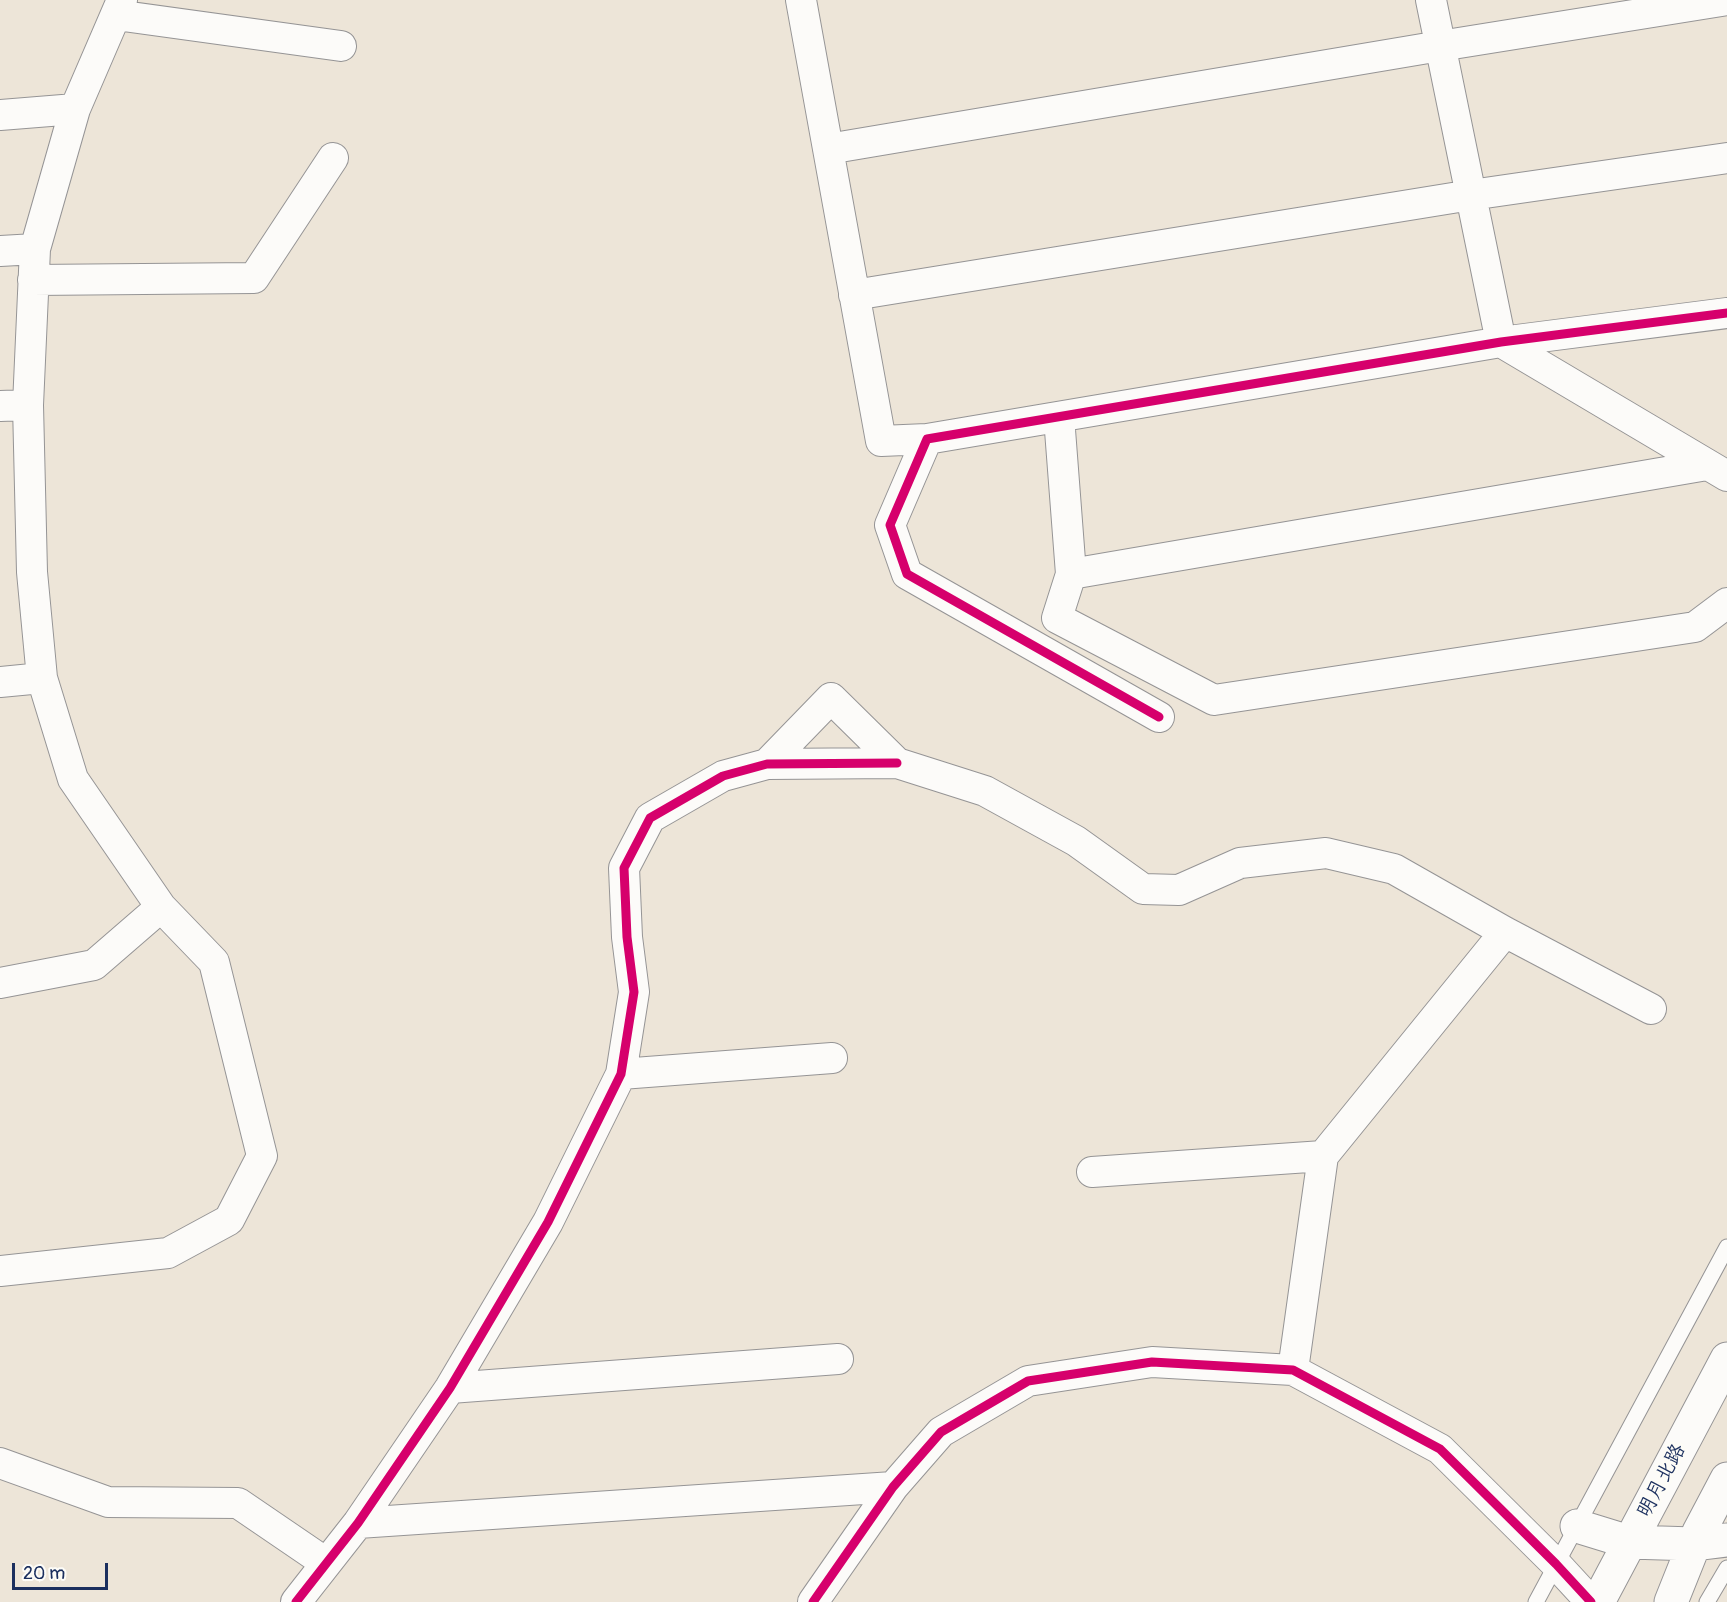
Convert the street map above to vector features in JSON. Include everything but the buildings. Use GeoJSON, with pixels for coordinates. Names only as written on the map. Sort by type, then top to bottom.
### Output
{"type":"FeatureCollection","features":[{"type":"Feature","properties":{"kind":"main road","name":"明月北路"},"geometry":{"type":"LineString","coordinates":[[1598,1602],[1727,1359]]}},
{"type":"Feature","properties":{"kind":"main road"},"geometry":{"type":"LineString","coordinates":[[1671,1602],[1694,1544],[1727,1479]]}},
{"type":"Feature","properties":{"kind":"main road"},"geometry":{"type":"LineString","coordinates":[[1577,1526],[1629,1542],[1694,1544],[1727,1540]]}},
{"type":"Feature","properties":{"kind":"street"},"geometry":{"type":"LineString","coordinates":[[801,0],[881,441],[927,439],[1501,342],[1727,314]]}},
{"type":"Feature","properties":{"kind":"street"},"geometry":{"type":"LineString","coordinates":[[1431,0],[1501,342],[1717,470]]}},
{"type":"Feature","properties":{"kind":"street"},"geometry":{"type":"LineString","coordinates":[[828,149],[1727,0]]}},
{"type":"Feature","properties":{"kind":"street"},"geometry":{"type":"LineString","coordinates":[[0,1271],[168,1253],[229,1220],[262,1156],[214,962],[161,907],[73,779],[42,678],[14,405],[33,280],[35,249],[75,109],[119,8],[340,46]]}},
{"type":"Feature","properties":{"kind":"street"},"geometry":{"type":"LineString","coordinates":[[0,115],[75,109]]}},
{"type":"Feature","properties":{"kind":"street"},"geometry":{"type":"LineString","coordinates":[[33,280],[254,278],[333,158]]}},
{"type":"Feature","properties":{"kind":"street"},"geometry":{"type":"LineString","coordinates":[[854,295],[1471,195],[1727,158]]}},
{"type":"Feature","properties":{"kind":"street"},"geometry":{"type":"LineString","coordinates":[[0,251],[35,249]]}},
{"type":"Feature","properties":{"kind":"street"},"geometry":{"type":"LineString","coordinates":[[1059,417],[1071,574],[1057,618],[1214,700],[1695,627],[1727,603]]}},
{"type":"Feature","properties":{"kind":"street"},"geometry":{"type":"LineString","coordinates":[[927,439],[890,525],[907,574],[1160,717]]}},
{"type":"Feature","properties":{"kind":"street"},"geometry":{"type":"LineString","coordinates":[[1071,574],[1717,470]]}},
{"type":"Feature","properties":{"kind":"street"},"geometry":{"type":"LineString","coordinates":[[0,682],[42,678]]}},
{"type":"Feature","properties":{"kind":"street"},"geometry":{"type":"LineString","coordinates":[[767,764],[831,698],[897,763]]}},
{"type":"Feature","properties":{"kind":"street"},"geometry":{"type":"LineString","coordinates":[[296,1602],[358,1523],[450,1388],[548,1222],[621,1074],[634,992],[627,937],[624,868],[650,818],[723,776],[767,764],[897,763],[985,791],[1076,841],[1143,889],[1179,890],[1240,863],[1326,853],[1394,869],[1505,932],[1652,1009]]}},
{"type":"Feature","properties":{"kind":"street"},"geometry":{"type":"LineString","coordinates":[[0,983],[94,965],[161,907]]}},
{"type":"Feature","properties":{"kind":"street"},"geometry":{"type":"LineString","coordinates":[[1293,1370],[1323,1156],[1505,932]]}},
{"type":"Feature","properties":{"kind":"street"},"geometry":{"type":"LineString","coordinates":[[621,1074],[832,1058]]}},
{"type":"Feature","properties":{"kind":"street"},"geometry":{"type":"LineString","coordinates":[[1092,1172],[1323,1156]]}},
{"type":"Feature","properties":{"kind":"street"},"geometry":{"type":"LineString","coordinates":[[450,1388],[838,1359]]}},
{"type":"Feature","properties":{"kind":"street"},"geometry":{"type":"LineString","coordinates":[[813,1602],[893,1487],[941,1432],[1028,1381],[1152,1362],[1293,1370],[1440,1449],[1591,1602]]}},
{"type":"Feature","properties":{"kind":"street"},"geometry":{"type":"LineString","coordinates":[[0,1463],[108,1502],[238,1503],[326,1563]]}},
{"type":"Feature","properties":{"kind":"street"},"geometry":{"type":"LineString","coordinates":[[358,1523],[893,1487]]}},
{"type":"Feature","properties":{"kind":"lane"},"geometry":{"type":"LineString","coordinates":[[1536,1602],[1727,1247]]}},
{"type":"Feature","properties":{"kind":"lane"},"geometry":{"type":"LineString","coordinates":[[1707,1602],[1727,1568]]}},
{"type":"Feature","properties":{"kind":"cycle path"},"geometry":{"type":"LineString","coordinates":[[1159,717],[907,574],[890,525],[927,439],[1501,342],[1727,313]]}},
{"type":"Feature","properties":{"kind":"cycle path"},"geometry":{"type":"LineString","coordinates":[[296,1602],[358,1523],[450,1388],[548,1222],[621,1074],[634,992],[627,937],[624,868],[650,818],[723,776],[767,764],[897,763]]}},
{"type":"Feature","properties":{"kind":"cycle path"},"geometry":{"type":"LineString","coordinates":[[813,1602],[893,1487],[941,1432],[1028,1381],[1152,1362],[1293,1370],[1440,1449],[1591,1602]]}}]}
